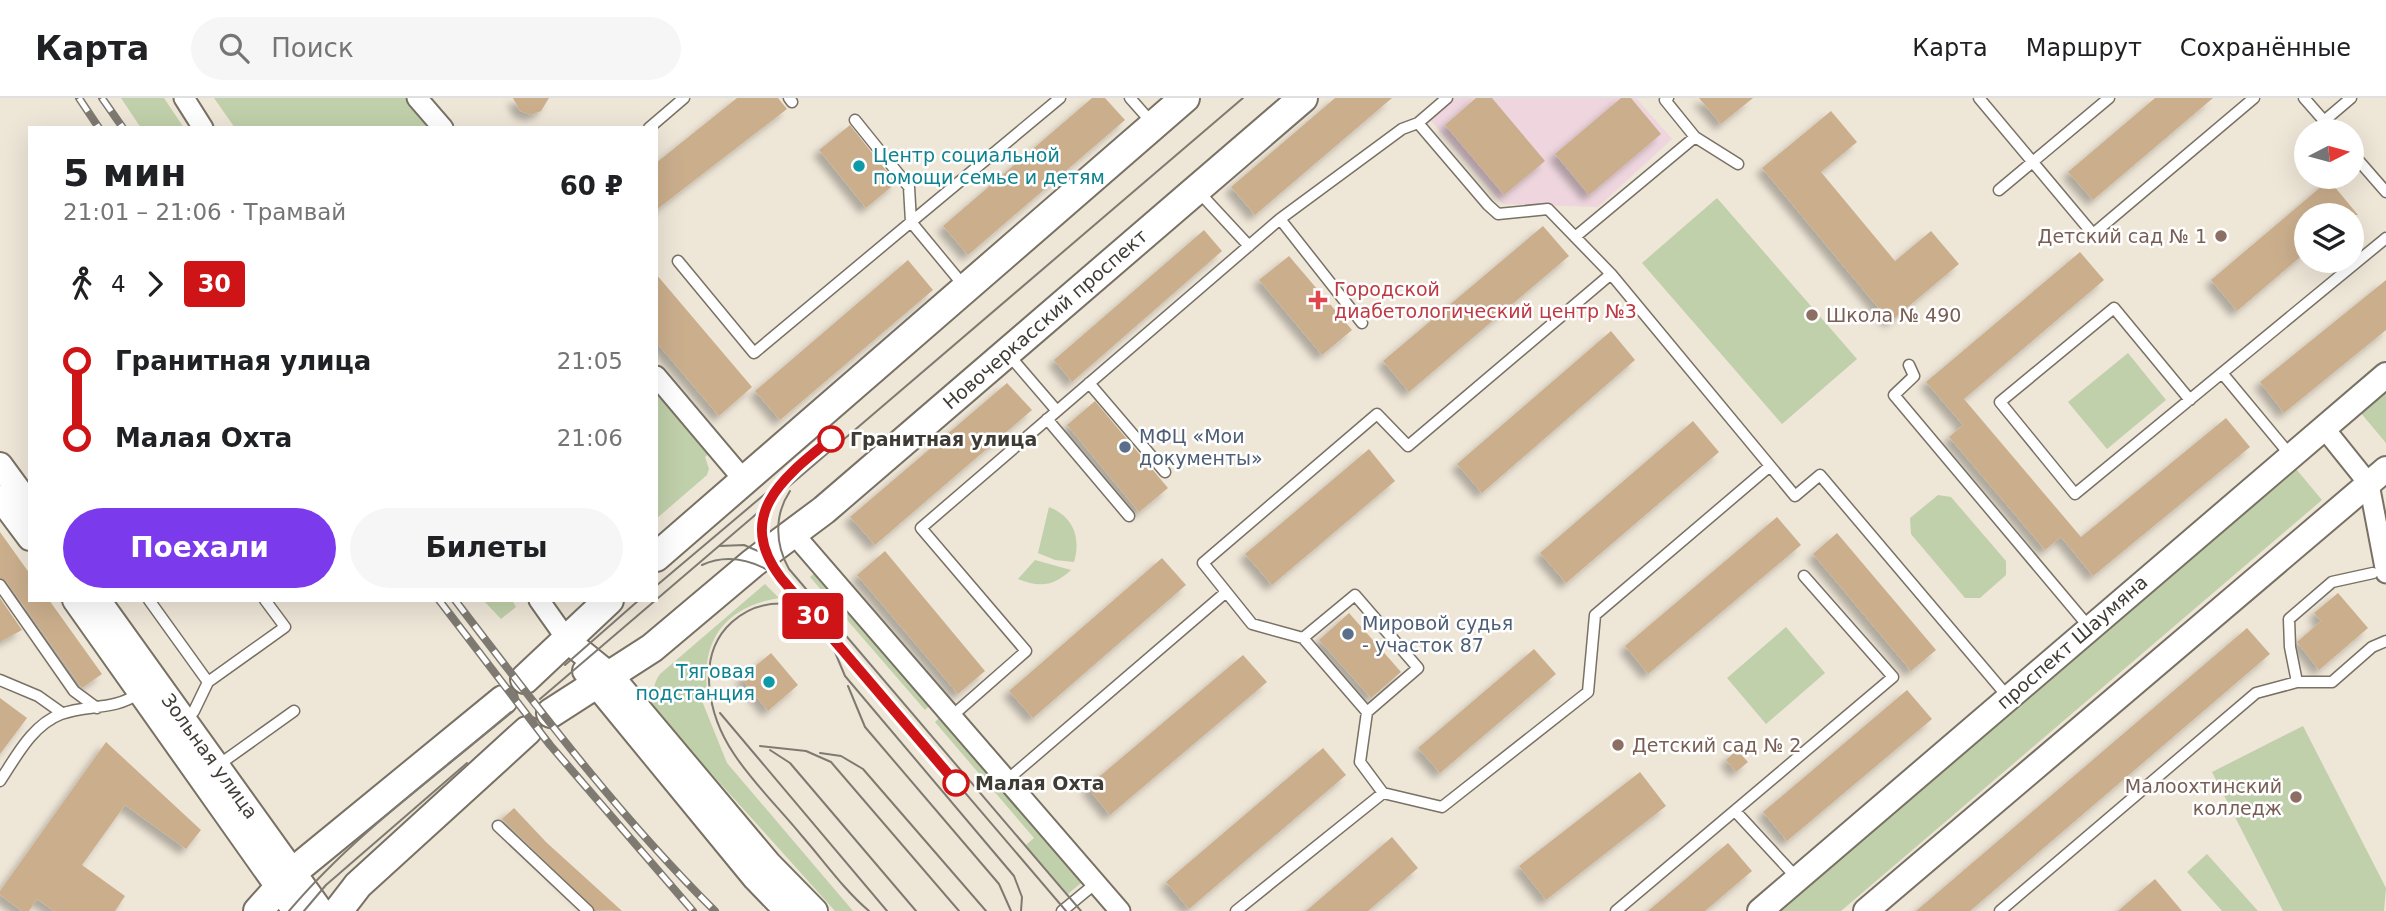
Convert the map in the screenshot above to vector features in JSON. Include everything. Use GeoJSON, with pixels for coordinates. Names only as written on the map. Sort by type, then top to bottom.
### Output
{"type":"FeatureCollection","features":[{"type":"Feature","properties":{"kind":"main road"},"geometry":{"type":"LineString","coordinates":[[658,555],[964,286],[1185,98]]}},
{"type":"Feature","properties":{"kind":"main road","name":"Новочеркасский проспект"},"geometry":{"type":"LineString","coordinates":[[551,713],[652,648],[752,563],[793,533],[1303,98]]}},
{"type":"Feature","properties":{"kind":"main road"},"geometry":{"type":"LineString","coordinates":[[525,680],[607,602]]}},
{"type":"Feature","properties":{"kind":"main road"},"geometry":{"type":"LineString","coordinates":[[258,911],[285,880],[500,702]]}},
{"type":"Feature","properties":{"kind":"main road"},"geometry":{"type":"LineString","coordinates":[[338,911],[358,885],[525,733]]}},
{"type":"Feature","properties":{"kind":"street"},"geometry":{"type":"LineString","coordinates":[[184,98],[202,126]]}},
{"type":"Feature","properties":{"kind":"street"},"geometry":{"type":"LineString","coordinates":[[417,98],[441,126]]}},
{"type":"Feature","properties":{"kind":"street","name":"проспект Шаумяна"},"geometry":{"type":"LineString","coordinates":[[1760,911],[2386,375]]}},
{"type":"Feature","properties":{"kind":"street"},"geometry":{"type":"LineString","coordinates":[[658,378],[743,479]]}},
{"type":"Feature","properties":{"kind":"street"},"geometry":{"type":"LineString","coordinates":[[2324,428],[2377,476],[2379,573]]}},
{"type":"Feature","properties":{"kind":"street"},"geometry":{"type":"LineString","coordinates":[[0,464],[28,503]]}},
{"type":"Feature","properties":{"kind":"street"},"geometry":{"type":"LineString","coordinates":[[1866,911],[2377,476]]}},
{"type":"Feature","properties":{"kind":"street"},"geometry":{"type":"LineString","coordinates":[[0,498],[28,535]]}},
{"type":"Feature","properties":{"kind":"street"},"geometry":{"type":"LineString","coordinates":[[793,533],[1119,911]]}},
{"type":"Feature","properties":{"kind":"street","name":"Зольная улица"},"geometry":{"type":"LineString","coordinates":[[77,602],[148,686],[285,880],[321,911]]}},
{"type":"Feature","properties":{"kind":"street","name":"Зольная улица"},"geometry":{"type":"LineString","coordinates":[[99,602],[148,686]]}},
{"type":"Feature","properties":{"kind":"street"},"geometry":{"type":"LineString","coordinates":[[540,602],[568,641],[769,864],[816,911]]}},
{"type":"Feature","properties":{"kind":"street"},"geometry":{"type":"LineString","coordinates":[[603,680],[755,878],[787,911]]}},
{"type":"Feature","properties":{"kind":"street","name":"Зольная улица"},"geometry":{"type":"LineString","coordinates":[[285,880],[295,911]]}},
{"type":"Feature","properties":{"kind":"lane"},"geometry":{"type":"LineString","coordinates":[[651,126],[684,98]]}},
{"type":"Feature","properties":{"kind":"lane"},"geometry":{"type":"LineString","coordinates":[[678,261],[754,353],[1060,98]]}},
{"type":"Feature","properties":{"kind":"lane"},"geometry":{"type":"LineString","coordinates":[[1130,98],[1153,125]]}},
{"type":"Feature","properties":{"kind":"lane"},"geometry":{"type":"LineString","coordinates":[[952,716],[1026,651],[921,528],[1280,219],[1402,129],[1418,123],[1447,98]]}},
{"type":"Feature","properties":{"kind":"lane"},"geometry":{"type":"LineString","coordinates":[[1668,98],[1665,100],[1695,137],[1738,164]]}},
{"type":"Feature","properties":{"kind":"lane"},"geometry":{"type":"LineString","coordinates":[[1979,98],[2093,234],[2253,98]]}},
{"type":"Feature","properties":{"kind":"lane"},"geometry":{"type":"LineString","coordinates":[[1999,190],[2109,98]]}},
{"type":"Feature","properties":{"kind":"lane"},"geometry":{"type":"LineString","coordinates":[[2304,98],[2322,119]]}},
{"type":"Feature","properties":{"kind":"lane"},"geometry":{"type":"LineString","coordinates":[[2326,119],[2351,98]]}},
{"type":"Feature","properties":{"kind":"lane"},"geometry":{"type":"LineString","coordinates":[[855,120],[909,187],[911,222],[964,286]]}},
{"type":"Feature","properties":{"kind":"lane"},"geometry":{"type":"LineString","coordinates":[[1418,123],[1498,214],[1548,209],[1611,274],[1795,496],[1820,475],[2008,697]]}},
{"type":"Feature","properties":{"kind":"lane"},"geometry":{"type":"LineString","coordinates":[[1575,237],[1695,137]]}},
{"type":"Feature","properties":{"kind":"lane"},"geometry":{"type":"LineString","coordinates":[[2364,167],[2386,192]]}},
{"type":"Feature","properties":{"kind":"lane"},"geometry":{"type":"LineString","coordinates":[[1197,189],[1249,246]]}},
{"type":"Feature","properties":{"kind":"lane"},"geometry":{"type":"LineString","coordinates":[[1280,219],[1362,323]]}},
{"type":"Feature","properties":{"kind":"lane"},"geometry":{"type":"LineString","coordinates":[[2190,400],[2114,308],[2000,402],[2075,494],[2190,400],[2222,373],[2386,239]]}},
{"type":"Feature","properties":{"kind":"lane"},"geometry":{"type":"LineString","coordinates":[[1367,712],[1303,638],[1252,624],[1203,562],[1377,414],[1408,446],[1611,274]]}},
{"type":"Feature","properties":{"kind":"lane"},"geometry":{"type":"LineString","coordinates":[[1006,351],[1057,411]]}},
{"type":"Feature","properties":{"kind":"lane"},"geometry":{"type":"LineString","coordinates":[[1909,365],[1914,376],[1894,395],[2089,627]]}},
{"type":"Feature","properties":{"kind":"lane"},"geometry":{"type":"LineString","coordinates":[[2222,373],[2291,456]]}},
{"type":"Feature","properties":{"kind":"lane"},"geometry":{"type":"LineString","coordinates":[[1089,383],[1165,472]]}},
{"type":"Feature","properties":{"kind":"lane"},"geometry":{"type":"LineString","coordinates":[[1047,419],[1129,516]]}},
{"type":"Feature","properties":{"kind":"lane"},"geometry":{"type":"LineString","coordinates":[[1303,638],[1355,595],[1418,668],[1367,712],[1360,762],[1382,793],[1442,807],[1588,692],[1595,615],[1770,466]]}},
{"type":"Feature","properties":{"kind":"lane"},"geometry":{"type":"LineString","coordinates":[[2297,682],[2290,647],[2289,619],[2332,582],[2379,573]]}},
{"type":"Feature","properties":{"kind":"lane"},"geometry":{"type":"LineString","coordinates":[[1616,911],[1893,677],[1804,576]]}},
{"type":"Feature","properties":{"kind":"lane"},"geometry":{"type":"LineString","coordinates":[[0,585],[74,691],[97,708]]}},
{"type":"Feature","properties":{"kind":"lane"},"geometry":{"type":"LineString","coordinates":[[1007,780],[1225,593]]}},
{"type":"Feature","properties":{"kind":"lane"},"geometry":{"type":"LineString","coordinates":[[150,602],[208,682]]}},
{"type":"Feature","properties":{"kind":"lane"},"geometry":{"type":"LineString","coordinates":[[177,727],[194,711],[208,682],[285,627],[266,602]]}},
{"type":"Feature","properties":{"kind":"lane"},"geometry":{"type":"LineString","coordinates":[[2000,911],[2256,693],[2297,682],[2332,682],[2372,648],[2386,641]]}},
{"type":"Feature","properties":{"kind":"lane"},"geometry":{"type":"LineString","coordinates":[[0,680],[38,696],[62,713]]}},
{"type":"Feature","properties":{"kind":"lane"},"geometry":{"type":"LineString","coordinates":[[0,781],[43,724],[62,713],[118,705],[148,686]]}},
{"type":"Feature","properties":{"kind":"lane"},"geometry":{"type":"LineString","coordinates":[[209,772],[293,711]]}},
{"type":"Feature","properties":{"kind":"lane"},"geometry":{"type":"LineString","coordinates":[[1236,911],[1382,793]]}},
{"type":"Feature","properties":{"kind":"lane"},"geometry":{"type":"LineString","coordinates":[[1735,811],[1798,879]]}},
{"type":"Feature","properties":{"kind":"lane"},"geometry":{"type":"LineString","coordinates":[[498,827],[588,911]]}},
{"type":"Feature","properties":{"kind":"lane"},"geometry":{"type":"LineString","coordinates":[[1062,911],[1097,883]]}},
{"type":"Feature","properties":{"kind":"shaded area"},"geometry":{"type":"Polygon","coordinates":[[[1444,98],[1636,98],[1672,139],[1598,207],[1503,204],[1426,115],[1444,98]]]}},
{"type":"Feature","properties":{"kind":"green space"},"geometry":{"type":"Polygon","coordinates":[[[121,98],[164,98],[183,126],[140,126],[121,98]]]}},
{"type":"Feature","properties":{"kind":"green space"},"geometry":{"type":"Polygon","coordinates":[[[214,98],[406,98],[430,126],[234,126],[214,98]]]}},
{"type":"Feature","properties":{"kind":"green space"},"geometry":{"type":"Polygon","coordinates":[[[1717,198],[1857,359],[1782,424],[1642,263],[1717,198]]]}},
{"type":"Feature","properties":{"kind":"green space"},"geometry":{"type":"Polygon","coordinates":[[[2128,353],[2166,400],[2107,449],[2068,402],[2128,353]]]}},
{"type":"Feature","properties":{"kind":"green space"},"geometry":{"type":"Polygon","coordinates":[[[2386,390],[2386,443],[2360,412],[2386,390]]]}},
{"type":"Feature","properties":{"kind":"green space"},"geometry":{"type":"Polygon","coordinates":[[[658,391],[711,452],[705,457],[709,469],[707,475],[658,517],[658,391]]]}},
{"type":"Feature","properties":{"kind":"green space"},"geometry":{"type":"Polygon","coordinates":[[[2296,469],[2322,500],[1841,911],[1778,911],[2296,469]]]}},
{"type":"Feature","properties":{"kind":"green space"},"geometry":{"type":"Polygon","coordinates":[[[1938,495],[1951,497],[2006,561],[2006,575],[1980,598],[1965,598],[1911,534],[1910,518],[1938,495]]]}},
{"type":"Feature","properties":{"kind":"green space"},"geometry":{"type":"Polygon","coordinates":[[[1049,507],[1070,522],[1077,545],[1074,562],[1055,560],[1038,553],[1049,507]]]}},
{"type":"Feature","properties":{"kind":"green space"},"geometry":{"type":"Polygon","coordinates":[[[1035,560],[1071,570],[1046,584],[1033,584],[1018,579],[1035,560]]]}},
{"type":"Feature","properties":{"kind":"green space"},"geometry":{"type":"Polygon","coordinates":[[[819,569],[933,702],[925,710],[810,577],[819,569]]]}},
{"type":"Feature","properties":{"kind":"green space"},"geometry":{"type":"Polygon","coordinates":[[[765,584],[779,598],[743,610],[719,631],[707,660],[708,698],[702,701],[727,763],[853,911],[835,911],[647,702],[660,674],[765,584]]]}},
{"type":"Feature","properties":{"kind":"green space"},"geometry":{"type":"Polygon","coordinates":[[[485,602],[513,602],[516,607],[501,619],[485,602]]]}},
{"type":"Feature","properties":{"kind":"green space"},"geometry":{"type":"Polygon","coordinates":[[[1786,627],[1825,673],[1766,724],[1727,678],[1786,627]]]}},
{"type":"Feature","properties":{"kind":"green space"},"geometry":{"type":"Polygon","coordinates":[[[943,714],[1083,876],[1081,883],[1068,894],[1026,845],[1034,838],[935,722],[943,714]]]}},
{"type":"Feature","properties":{"kind":"green space"},"geometry":{"type":"Polygon","coordinates":[[[2303,726],[2386,888],[2384,911],[2283,911],[2212,772],[2303,726]]]}},
{"type":"Feature","properties":{"kind":"green space"},"geometry":{"type":"Polygon","coordinates":[[[2207,854],[2258,911],[2222,911],[2187,872],[2207,854]]]}},
{"type":"Feature","properties":{"kind":"building"},"geometry":{"type":"Polygon","coordinates":[[[513,98],[549,98],[541,111],[531,115],[520,111],[513,98]]]}},
{"type":"Feature","properties":{"kind":"building"},"geometry":{"type":"Polygon","coordinates":[[[737,98],[778,98],[787,109],[658,208],[658,161],[737,98]]]}},
{"type":"Feature","properties":{"kind":"building"},"geometry":{"type":"Polygon","coordinates":[[[1092,98],[1105,98],[1125,120],[968,255],[943,226],[1092,98]]]}},
{"type":"Feature","properties":{"kind":"building"},"geometry":{"type":"Polygon","coordinates":[[[1335,98],[1392,98],[1255,215],[1231,187],[1335,98]]]}},
{"type":"Feature","properties":{"kind":"building"},"geometry":{"type":"Polygon","coordinates":[[[1476,98],[1492,98],[1545,161],[1504,195],[1445,125],[1476,98]]]}},
{"type":"Feature","properties":{"kind":"building"},"geometry":{"type":"Polygon","coordinates":[[[1621,98],[1631,98],[1661,134],[1589,195],[1555,154],[1621,98]]]}},
{"type":"Feature","properties":{"kind":"building"},"geometry":{"type":"Polygon","coordinates":[[[1699,98],[1753,98],[1721,124],[1699,98]]]}},
{"type":"Feature","properties":{"kind":"building"},"geometry":{"type":"Polygon","coordinates":[[[2155,98],[2213,98],[2093,200],[2068,172],[2155,98]]]}},
{"type":"Feature","properties":{"kind":"building"},"geometry":{"type":"Polygon","coordinates":[[[1831,111],[1857,142],[1821,172],[1895,261],[1931,231],[1959,264],[1890,322],[1762,168],[1831,111]]]}},
{"type":"Feature","properties":{"kind":"building","name":"Центр социальной помощи семье и детям"},"geometry":{"type":"Polygon","coordinates":[[[850,125],[896,183],[866,208],[819,150],[850,125]]]}},
{"type":"Feature","properties":{"kind":"building"},"geometry":{"type":"Polygon","coordinates":[[[2318,189],[2336,189],[2348,203],[2302,203],[2318,189]]]}},
{"type":"Feature","properties":{"kind":"building"},"geometry":{"type":"Polygon","coordinates":[[[2294,210],[2294,262],[2237,311],[2211,280],[2294,210]]]}},
{"type":"Feature","properties":{"kind":"building"},"geometry":{"type":"Polygon","coordinates":[[[1543,226],[1569,256],[1409,392],[1383,361],[1543,226]]]}},
{"type":"Feature","properties":{"kind":"building"},"geometry":{"type":"Polygon","coordinates":[[[1204,230],[1222,251],[1072,382],[1054,360],[1204,230]]]}},
{"type":"Feature","properties":{"kind":"building"},"geometry":{"type":"Polygon","coordinates":[[[2080,252],[2104,280],[1964,399],[2081,537],[2226,418],[2250,447],[2093,576],[2061,537],[2045,550],[1949,437],[1963,425],[1926,382],[2080,252]]]}},
{"type":"Feature","properties":{"kind":"building"},"geometry":{"type":"Polygon","coordinates":[[[1289,256],[1352,330],[1322,355],[1259,280],[1289,256]]]}},
{"type":"Feature","properties":{"kind":"building"},"geometry":{"type":"Polygon","coordinates":[[[908,260],[933,290],[780,420],[755,391],[908,260]]]}},
{"type":"Feature","properties":{"kind":"building"},"geometry":{"type":"Polygon","coordinates":[[[658,276],[752,387],[719,416],[658,344],[658,276]]]}},
{"type":"Feature","properties":{"kind":"building"},"geometry":{"type":"Polygon","coordinates":[[[2386,280],[2386,330],[2284,413],[2260,382],[2386,280]]]}},
{"type":"Feature","properties":{"kind":"building"},"geometry":{"type":"Polygon","coordinates":[[[1611,331],[1635,360],[1482,493],[1457,464],[1611,331]]]}},
{"type":"Feature","properties":{"kind":"building"},"geometry":{"type":"Polygon","coordinates":[[[1007,383],[1032,410],[875,545],[850,517],[1007,383]]]}},
{"type":"Feature","properties":{"kind":"building"},"geometry":{"type":"Polygon","coordinates":[[[1095,401],[1168,488],[1139,512],[1067,425],[1095,401]]]}},
{"type":"Feature","properties":{"kind":"building"},"geometry":{"type":"Polygon","coordinates":[[[1693,421],[1719,452],[1566,583],[1540,553],[1693,421]]]}},
{"type":"Feature","properties":{"kind":"building"},"geometry":{"type":"Polygon","coordinates":[[[1369,449],[1395,481],[1272,585],[1245,554],[1369,449]]]}},
{"type":"Feature","properties":{"kind":"building"},"geometry":{"type":"Polygon","coordinates":[[[1777,517],[1801,545],[1648,674],[1625,646],[1777,517]]]}},
{"type":"Feature","properties":{"kind":"building"},"geometry":{"type":"Polygon","coordinates":[[[0,532],[28,571],[28,602],[50,602],[102,674],[82,688],[6,581],[0,578],[0,532]]]}},
{"type":"Feature","properties":{"kind":"building"},"geometry":{"type":"Polygon","coordinates":[[[1837,533],[1936,650],[1911,671],[1813,554],[1837,533]]]}},
{"type":"Feature","properties":{"kind":"building"},"geometry":{"type":"Polygon","coordinates":[[[885,551],[985,671],[958,694],[857,575],[885,551]]]}},
{"type":"Feature","properties":{"kind":"building"},"geometry":{"type":"Polygon","coordinates":[[[1162,558],[1186,585],[1033,718],[1009,691],[1162,558]]]}},
{"type":"Feature","properties":{"kind":"building"},"geometry":{"type":"Polygon","coordinates":[[[2338,593],[2368,628],[2319,670],[2297,642],[2321,621],[2314,613],[2338,593]]]}},
{"type":"Feature","properties":{"kind":"building"},"geometry":{"type":"Polygon","coordinates":[[[0,598],[22,630],[0,642],[0,598]]]}},
{"type":"Feature","properties":{"kind":"building"},"geometry":{"type":"Polygon","coordinates":[[[1349,613],[1401,672],[1371,698],[1319,640],[1349,613]]]}},
{"type":"Feature","properties":{"kind":"building"},"geometry":{"type":"Polygon","coordinates":[[[2247,628],[2270,654],[1970,911],[1916,911],[2247,628]]]}},
{"type":"Feature","properties":{"kind":"building"},"geometry":{"type":"Polygon","coordinates":[[[1534,649],[1556,674],[1440,773],[1418,748],[1534,649]]]}},
{"type":"Feature","properties":{"kind":"building","name":"Тяговая подстанция"},"geometry":{"type":"Polygon","coordinates":[[[771,653],[798,685],[768,711],[741,678],[771,653]]]}},
{"type":"Feature","properties":{"kind":"building"},"geometry":{"type":"Polygon","coordinates":[[[1243,655],[1267,682],[1110,815],[1087,787],[1243,655]]]}},
{"type":"Feature","properties":{"kind":"building"},"geometry":{"type":"Polygon","coordinates":[[[1907,690],[1932,719],[1787,841],[1763,812],[1907,690]]]}},
{"type":"Feature","properties":{"kind":"building"},"geometry":{"type":"Polygon","coordinates":[[[0,698],[27,718],[0,754],[0,698]]]}},
{"type":"Feature","properties":{"kind":"building"},"geometry":{"type":"Polygon","coordinates":[[[106,742],[201,830],[186,849],[125,805],[82,865],[125,896],[115,911],[54,911],[37,899],[29,911],[22,911],[0,895],[0,891],[106,742]]]}},
{"type":"Feature","properties":{"kind":"building"},"geometry":{"type":"Polygon","coordinates":[[[1323,748],[1346,775],[1189,909],[1166,882],[1323,748]]]}},
{"type":"Feature","properties":{"kind":"building"},"geometry":{"type":"Polygon","coordinates":[[[1737,750],[1748,762],[1736,772],[1726,760],[1737,750]]]}},
{"type":"Feature","properties":{"kind":"building"},"geometry":{"type":"Polygon","coordinates":[[[1640,772],[1666,806],[1546,900],[1519,866],[1640,772]]]}},
{"type":"Feature","properties":{"kind":"building"},"geometry":{"type":"Polygon","coordinates":[[[514,808],[546,842],[622,911],[595,910],[502,819],[514,808]]]}},
{"type":"Feature","properties":{"kind":"building"},"geometry":{"type":"Polygon","coordinates":[[[1392,837],[1418,868],[1368,911],[1306,911],[1392,837]]]}},
{"type":"Feature","properties":{"kind":"building"},"geometry":{"type":"Polygon","coordinates":[[[1728,843],[1752,871],[1705,911],[1648,911],[1728,843]]]}},
{"type":"Feature","properties":{"kind":"building"},"geometry":{"type":"Polygon","coordinates":[[[2155,879],[2182,911],[2118,911],[2155,879]]]}},
{"type":"Feature","properties":{"kind":"tram line"},"geometry":{"type":"LineString","coordinates":[[658,598],[1243,98]]}},
{"type":"Feature","properties":{"kind":"tram line","name":"30"},"geometry":{"type":"LineString","coordinates":[[831,439],[782,479],[766,506],[763,522],[767,553],[781,578],[956,783]]}},
{"type":"Feature","properties":{"kind":"tram line"},"geometry":{"type":"LineString","coordinates":[[658,584],[823,445]]}},
{"type":"Feature","properties":{"kind":"tram line"},"geometry":{"type":"LineString","coordinates":[[790,491],[781,510],[778,530],[781,550],[789,569],[1081,911]]}},
{"type":"Feature","properties":{"kind":"tram line"},"geometry":{"type":"LineString","coordinates":[[768,503],[764,536],[775,570],[1066,911]]}},
{"type":"Feature","properties":{"kind":"tram line"},"geometry":{"type":"LineString","coordinates":[[719,546],[744,545],[772,557]]}},
{"type":"Feature","properties":{"kind":"tram line"},"geometry":{"type":"LineString","coordinates":[[702,565],[712,561],[741,560],[778,576]]}},
{"type":"Feature","properties":{"kind":"tram line"},"geometry":{"type":"LineString","coordinates":[[565,665],[637,602]]}},
{"type":"Feature","properties":{"kind":"tram line"},"geometry":{"type":"LineString","coordinates":[[540,699],[653,602]]}},
{"type":"Feature","properties":{"kind":"tram line"},"geometry":{"type":"LineString","coordinates":[[806,607],[767,605],[749,611],[732,622],[720,636],[713,652],[709,669],[712,705],[725,739],[741,765],[843,885],[869,911]]}},
{"type":"Feature","properties":{"kind":"tram line"},"geometry":{"type":"LineString","coordinates":[[832,645],[845,676],[1014,876],[1022,897],[1021,911]]}},
{"type":"Feature","properties":{"kind":"tram line"},"geometry":{"type":"LineString","coordinates":[[848,686],[865,727],[999,884],[1011,911]]}},
{"type":"Feature","properties":{"kind":"tram line"},"geometry":{"type":"LineString","coordinates":[[289,911],[340,857],[511,712]]}},
{"type":"Feature","properties":{"kind":"tram line"},"geometry":{"type":"LineString","coordinates":[[720,713],[887,911]]}},
{"type":"Feature","properties":{"kind":"tram line"},"geometry":{"type":"LineString","coordinates":[[760,746],[806,751],[831,762],[959,911]]}},
{"type":"Feature","properties":{"kind":"tram line"},"geometry":{"type":"LineString","coordinates":[[770,750],[790,763],[916,911]]}},
{"type":"Feature","properties":{"kind":"tram line"},"geometry":{"type":"LineString","coordinates":[[820,753],[841,756],[863,769],[986,911]]}},
{"type":"Feature","properties":{"kind":"tram line"},"geometry":{"type":"LineString","coordinates":[[304,911],[326,885],[467,763]]}},
{"type":"Feature","properties":{"kind":"railway"},"geometry":{"type":"LineString","coordinates":[[79,98],[98,126]]}},
{"type":"Feature","properties":{"kind":"railway"},"geometry":{"type":"LineString","coordinates":[[102,98],[122,126]]}},
{"type":"Feature","properties":{"kind":"railway"},"geometry":{"type":"LineString","coordinates":[[441,602],[550,745],[693,911]]}},
{"type":"Feature","properties":{"kind":"railway"},"geometry":{"type":"LineString","coordinates":[[457,602],[612,799],[715,911]]}},
{"type":"Feature","properties":{"kind":"place","name":"Центр социальной помощи семье и детям"},"geometry":{"type":"Point","coordinates":[859,166]}},
{"type":"Feature","properties":{"kind":"place","name":"Детский сад № 1"},"geometry":{"type":"Point","coordinates":[2221,236]}},
{"type":"Feature","properties":{"kind":"place","name":"Городской диабетологический центр №3"},"geometry":{"type":"Point","coordinates":[1318,300]}},
{"type":"Feature","properties":{"kind":"place","name":"Школа № 490"},"geometry":{"type":"Point","coordinates":[1812,315]}},
{"type":"Feature","properties":{"kind":"place","name":"Гранитная улица"},"geometry":{"type":"Point","coordinates":[831,439]}},
{"type":"Feature","properties":{"kind":"place","name":"МФЦ «Мои документы»"},"geometry":{"type":"Point","coordinates":[1125,447]}},
{"type":"Feature","properties":{"kind":"place","name":"Мировой судья - участок 87"},"geometry":{"type":"Point","coordinates":[1348,634]}},
{"type":"Feature","properties":{"kind":"place","name":"Тяговая подстанция"},"geometry":{"type":"Point","coordinates":[769,682]}},
{"type":"Feature","properties":{"kind":"place","name":"Детский сад № 2"},"geometry":{"type":"Point","coordinates":[1618,745]}},
{"type":"Feature","properties":{"kind":"place","name":"Малая Охта"},"geometry":{"type":"Point","coordinates":[956,783]}},
{"type":"Feature","properties":{"kind":"place","name":"Малоохтинский колледж"},"geometry":{"type":"Point","coordinates":[2296,797]}}]}
